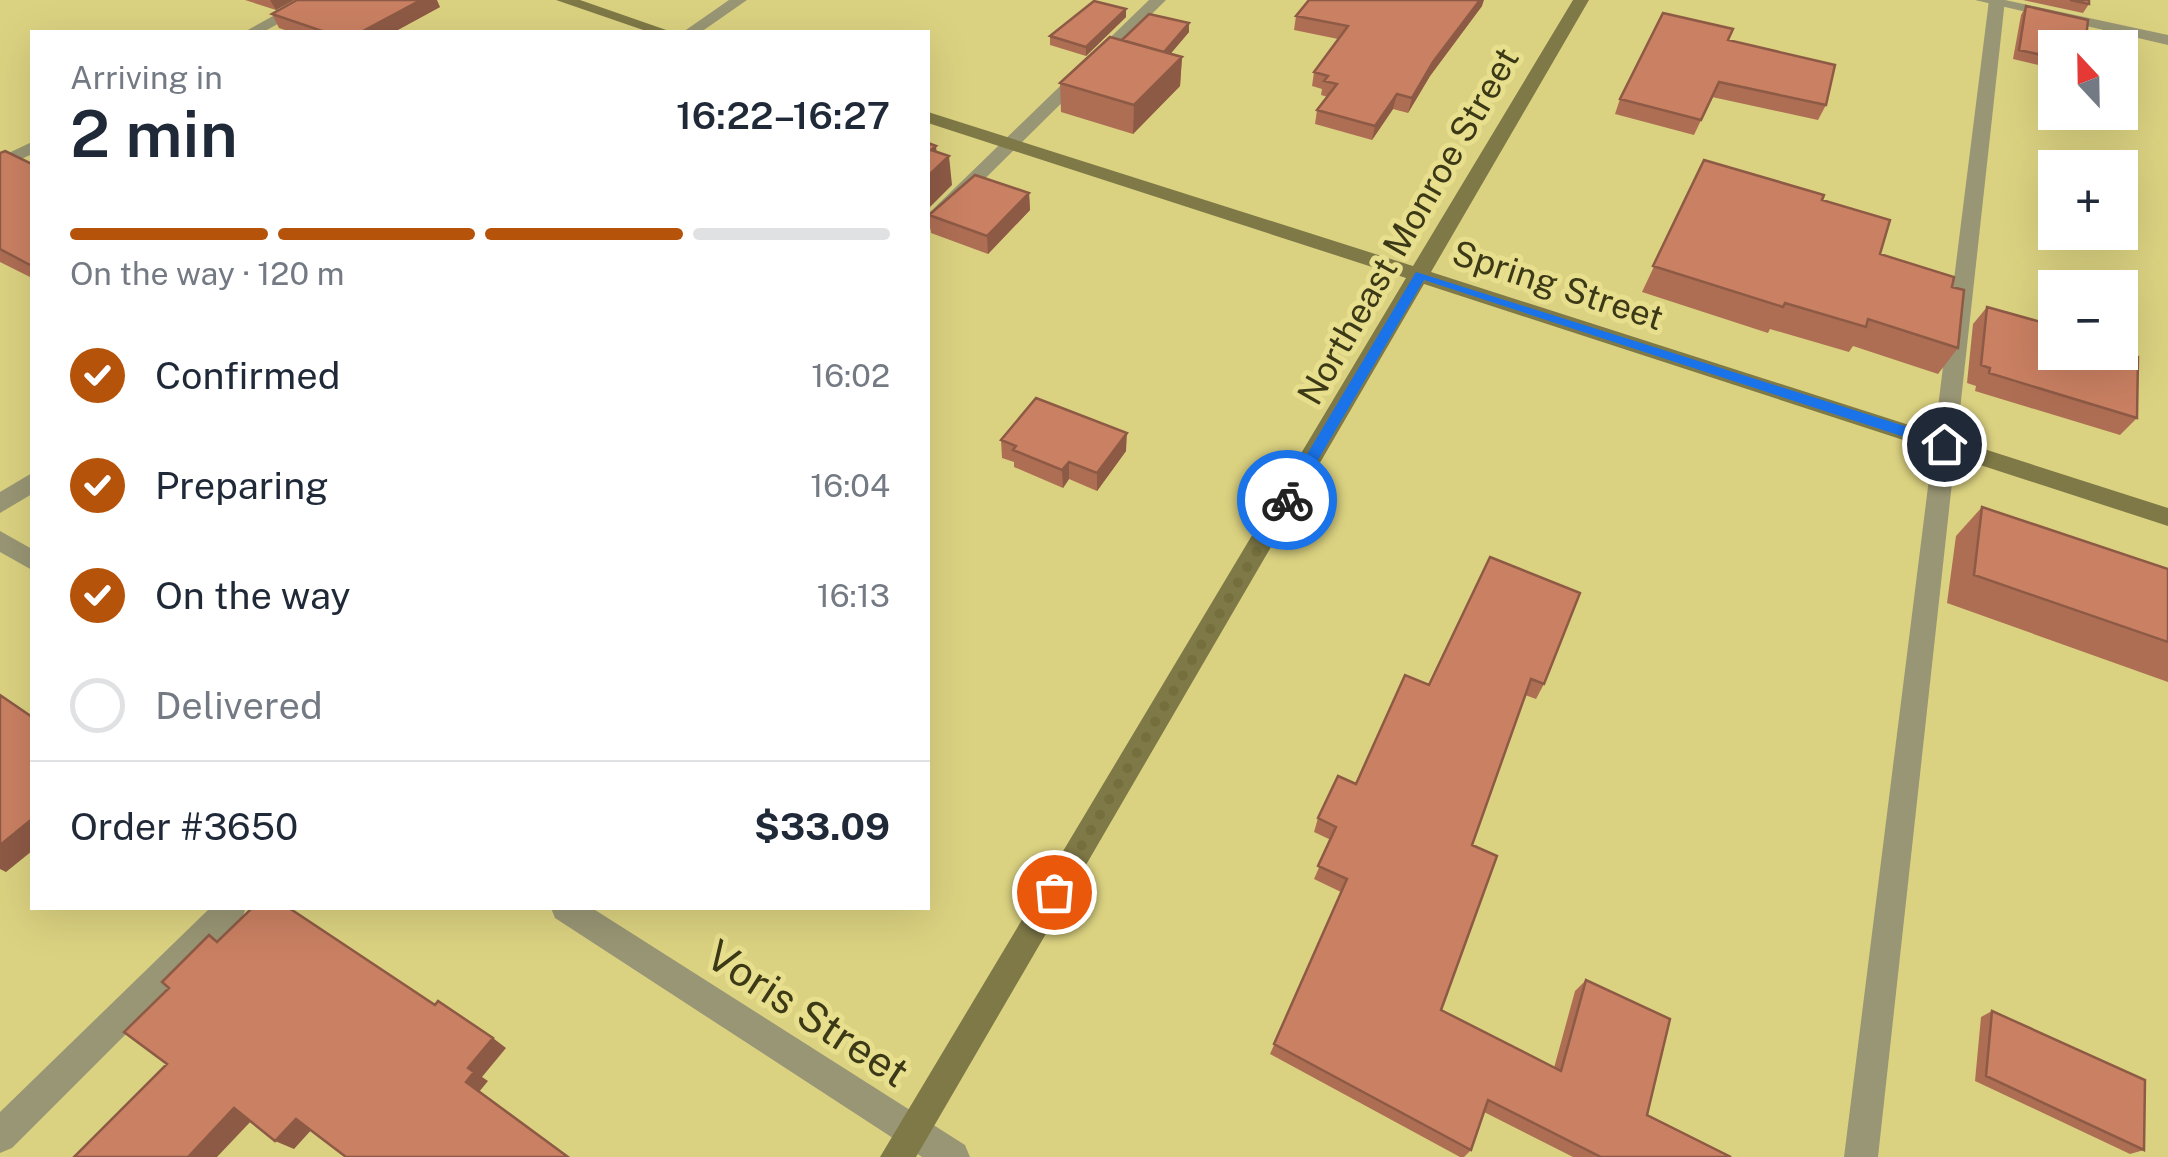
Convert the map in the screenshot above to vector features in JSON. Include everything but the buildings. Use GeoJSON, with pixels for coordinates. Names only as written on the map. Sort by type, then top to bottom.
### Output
{"type":"FeatureCollection","features":[{"type":"Feature","properties":{"kind":"street"},"geometry":{"type":"LineString","coordinates":[[256,30],[314,0]]}},
{"type":"Feature","properties":{"kind":"street"},"geometry":{"type":"LineString","coordinates":[[564,0],[658,30]]}},
{"type":"Feature","properties":{"kind":"street"},"geometry":{"type":"LineString","coordinates":[[694,30],[739,0]]}},
{"type":"Feature","properties":{"kind":"street"},"geometry":{"type":"LineString","coordinates":[[930,222],[1158,0]]}},
{"type":"Feature","properties":{"kind":"street","name":"Northeast Monroe Street"},"geometry":{"type":"LineString","coordinates":[[904,1144],[1581,0]]}},
{"type":"Feature","properties":{"kind":"street"},"geometry":{"type":"LineString","coordinates":[[1861,1157],[1992,1],[2168,40]]}},
{"type":"Feature","properties":{"kind":"street","name":"Spring Street"},"geometry":{"type":"LineString","coordinates":[[930,117],[2168,517]]}},
{"type":"Feature","properties":{"kind":"street"},"geometry":{"type":"LineString","coordinates":[[0,164],[30,148]]}},
{"type":"Feature","properties":{"kind":"street"},"geometry":{"type":"LineString","coordinates":[[0,504],[30,483]]}},
{"type":"Feature","properties":{"kind":"street"},"geometry":{"type":"LineString","coordinates":[[0,540],[30,560]]}},
{"type":"Feature","properties":{"kind":"street"},"geometry":{"type":"LineString","coordinates":[[0,1136],[229,910]]}},
{"type":"Feature","properties":{"kind":"street","name":"Voris Street"},"geometry":{"type":"LineString","coordinates":[[569,910],[904,1144],[953,1157]]}},
{"type":"Feature","properties":{"kind":"way so far"},"geometry":{"type":"LineString","coordinates":[[1054,892],[1287,500]]}},
{"type":"Feature","properties":{"kind":"route"},"geometry":{"type":"LineString","coordinates":[[1287,500],[1421,274],[1944,444]]}}]}
